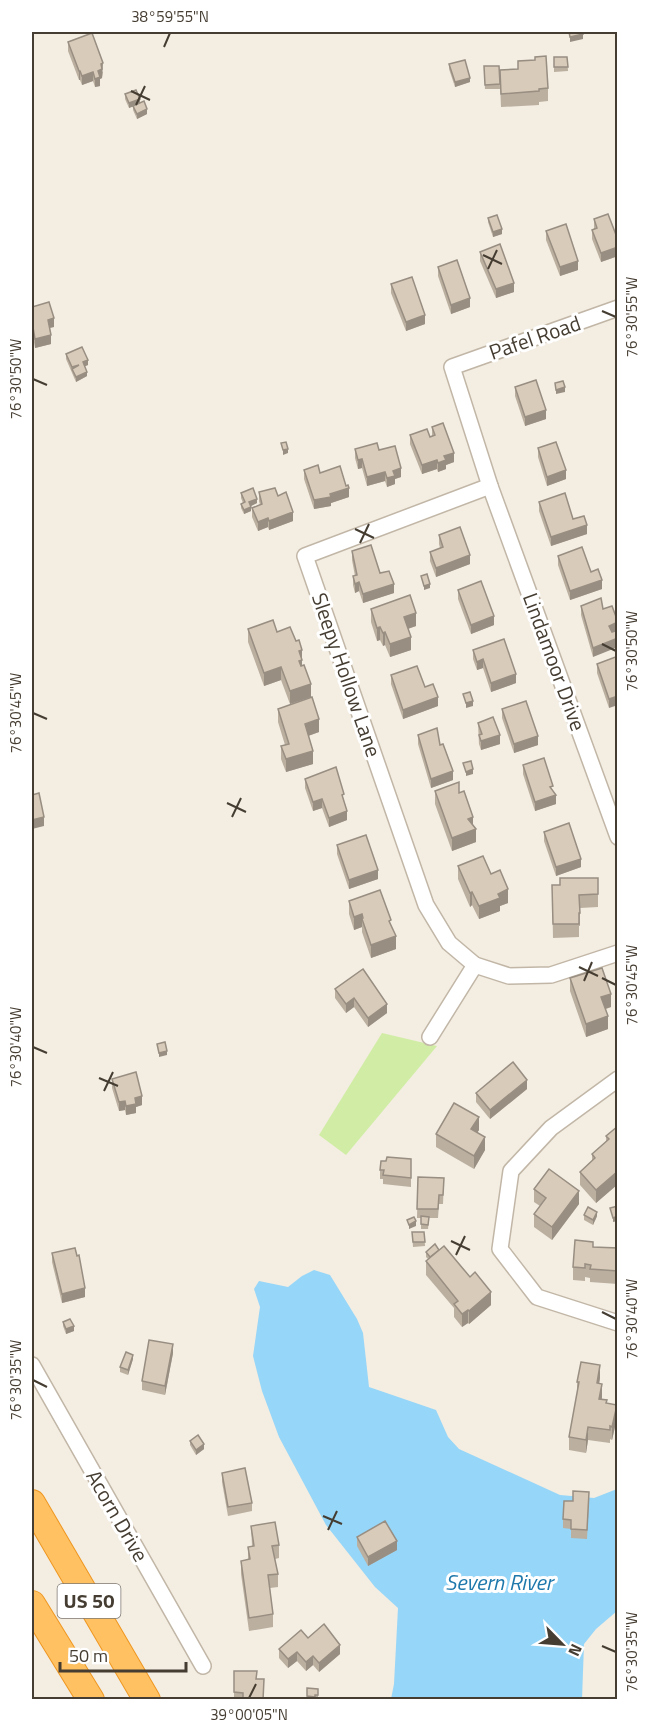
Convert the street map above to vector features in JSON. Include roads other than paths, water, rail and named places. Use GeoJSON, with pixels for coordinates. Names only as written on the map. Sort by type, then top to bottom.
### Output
{"type":"FeatureCollection","features":[{"type":"Feature","properties":{"kind":"highway","name":"US 50"},"geometry":{"type":"LineString","coordinates":[[32,1503],[147,1700]]}},
{"type":"Feature","properties":{"kind":"highway","name":"US 50"},"geometry":{"type":"LineString","coordinates":[[32,1604],[91,1700]]}},
{"type":"Feature","properties":{"kind":"street","name":"Pafel Road"},"geometry":{"type":"LineString","coordinates":[[452,367],[618,308]]}},
{"type":"Feature","properties":{"kind":"street","name":"Lindamoor Drive"},"geometry":{"type":"LineString","coordinates":[[452,367],[490,486],[618,837]]}},
{"type":"Feature","properties":{"kind":"street","name":"Sleepy Hollow Lane"},"geometry":{"type":"LineString","coordinates":[[476,965],[449,943],[426,905],[305,556],[490,486]]}},
{"type":"Feature","properties":{"kind":"street"},"geometry":{"type":"LineString","coordinates":[[430,1037],[476,965],[509,976],[550,975],[618,953]]}},
{"type":"Feature","properties":{"kind":"street"},"geometry":{"type":"LineString","coordinates":[[618,1079],[551,1128],[511,1171],[500,1249],[537,1297],[618,1323]]}},
{"type":"Feature","properties":{"kind":"street","name":"Acorn Drive"},"geometry":{"type":"LineString","coordinates":[[32,1365],[203,1666]]}},
{"type":"Feature","properties":{"kind":"water","name":"Severn River"},"geometry":{"type":"Polygon","coordinates":[[[314,1270],[330,1275],[357,1319],[363,1333],[369,1387],[436,1410],[448,1437],[459,1449],[560,1495],[594,1498],[617,1489],[617,1611],[596,1629],[584,1644],[582,1699],[391,1699],[394,1684],[398,1608],[375,1587],[326,1525],[279,1437],[262,1391],[253,1356],[260,1307],[254,1289],[259,1281],[288,1287],[314,1270]]]}}]}
